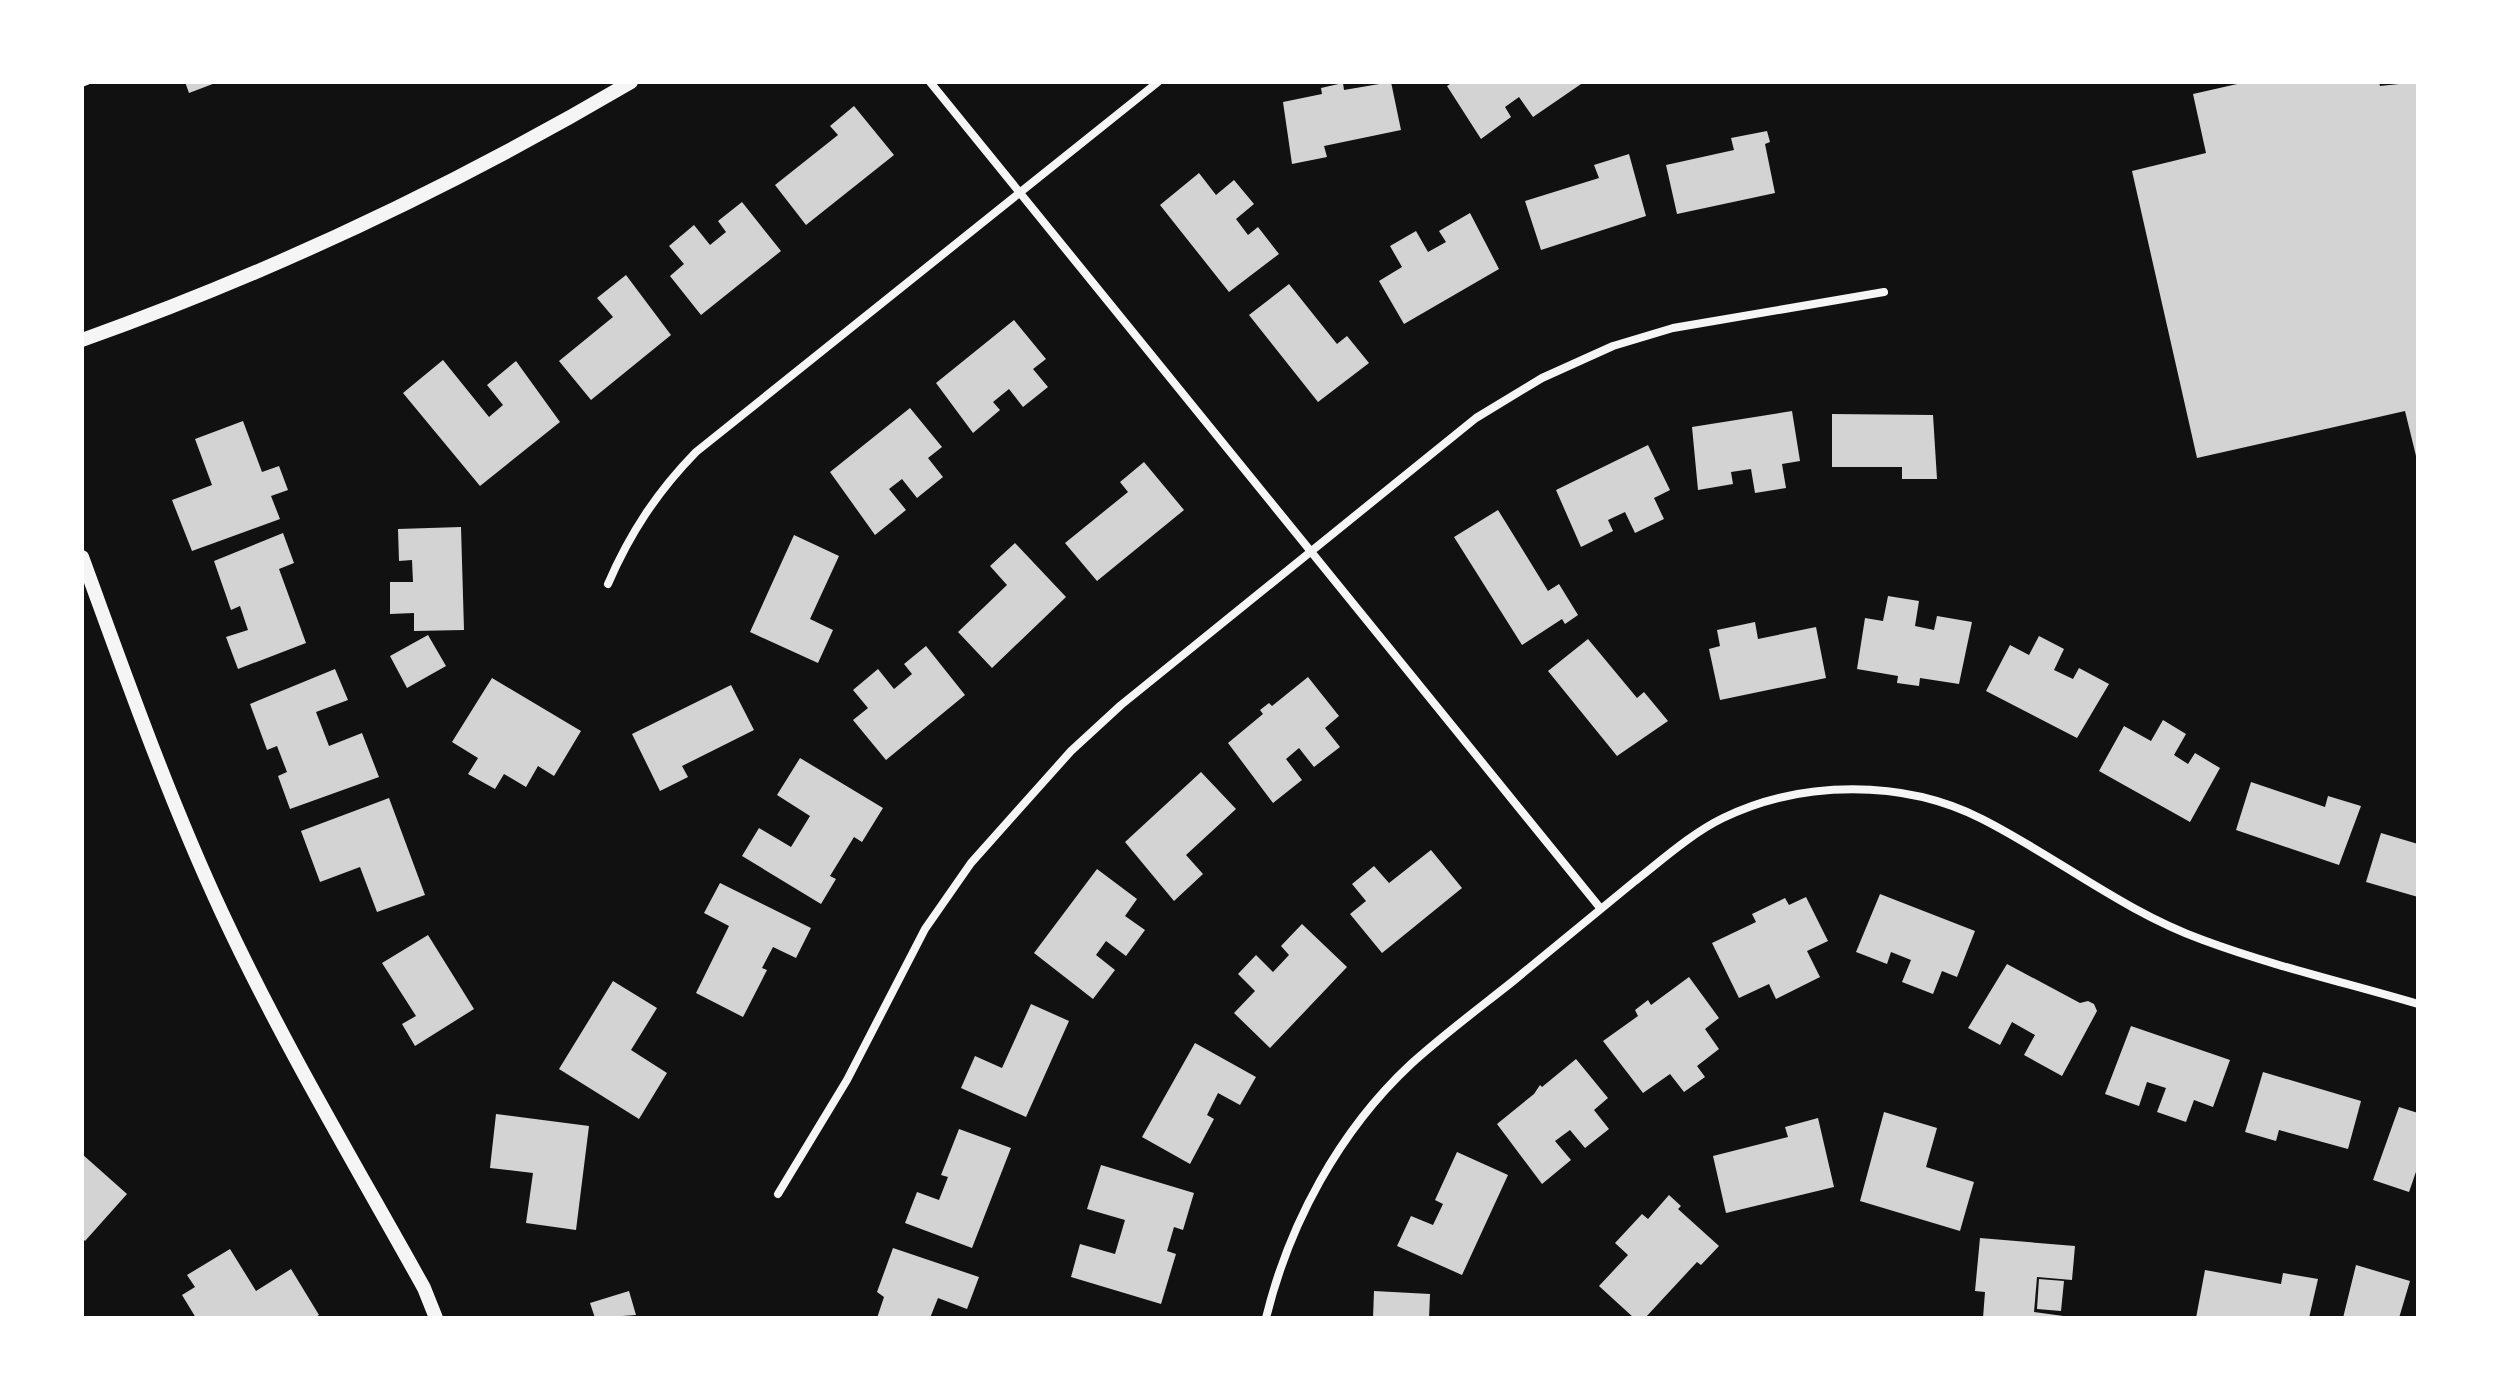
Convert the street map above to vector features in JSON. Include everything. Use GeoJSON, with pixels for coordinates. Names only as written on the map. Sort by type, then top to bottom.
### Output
{"type":"FeatureCollection","features":[{"type":"Feature","properties":{"kind":"street"},"geometry":{"type":"LineString","coordinates":[[82,340],[183,304],[361,225],[540,136],[631,82]]}},
{"type":"Feature","properties":{"kind":"street"},"geometry":{"type":"LineString","coordinates":[[930,82],[1601,909]]}},
{"type":"Feature","properties":{"kind":"street"},"geometry":{"type":"LineString","coordinates":[[608,584],[629,536],[666,483],[696,452],[1158,82]]}},
{"type":"Feature","properties":{"kind":"street"},"geometry":{"type":"LineString","coordinates":[[778,1194],[847,1080],[925,929],[971,863],[1091,733],[1311,552],[1476,418],[1542,378],[1613,346],[1673,328],[1884,292]]}},
{"type":"Feature","properties":{"kind":"street"},"geometry":{"type":"LineString","coordinates":[[82,557],[164,783],[224,916],[293,1052],[424,1288],[436,1318]]}},
{"type":"Feature","properties":{"kind":"street"},"geometry":{"type":"LineString","coordinates":[[1266,1318],[1274,1285],[1305,1208],[1349,1136],[1412,1063],[1661,860],[1721,818],[1786,797],[1827,790],[1882,790],[1926,798],[1980,818],[2117,899],[2202,940],[2418,1004]]}},
{"type":"Feature","properties":{"kind":"building"},"geometry":{"type":"Polygon","coordinates":[[[185,82],[218,82],[189,93],[185,82]]]}},
{"type":"Feature","properties":{"kind":"building"},"geometry":{"type":"Polygon","coordinates":[[[1391,82],[1401,130],[1324,146],[1327,157],[1292,164],[1283,102],[1322,94],[1321,88],[1343,83],[1344,90],[1391,82]]]}},
{"type":"Feature","properties":{"kind":"building"},"geometry":{"type":"Polygon","coordinates":[[[1453,82],[1584,82],[1533,117],[1519,97],[1505,107],[1511,117],[1481,139],[1447,86],[1453,82]]]}},
{"type":"Feature","properties":{"kind":"building"},"geometry":{"type":"Polygon","coordinates":[[[2246,82],[2379,82],[2380,86],[2418,82],[2418,464],[2405,411],[2197,458],[2132,171],[2206,153],[2193,94],[2246,82]]]}},
{"type":"Feature","properties":{"kind":"building"},"geometry":{"type":"Polygon","coordinates":[[[854,106],[894,155],[806,225],[775,185],[838,135],[830,126],[854,106]]]}},
{"type":"Feature","properties":{"kind":"building"},"geometry":{"type":"Polygon","coordinates":[[[1767,131],[1770,142],[1765,144],[1775,193],[1677,214],[1666,165],[1734,150],[1731,138],[1767,131]]]}},
{"type":"Feature","properties":{"kind":"building"},"geometry":{"type":"Polygon","coordinates":[[[1629,154],[1646,216],[1541,250],[1525,201],[1599,178],[1594,165],[1629,154]]]}},
{"type":"Feature","properties":{"kind":"building"},"geometry":{"type":"Polygon","coordinates":[[[1199,173],[1216,195],[1234,180],[1254,204],[1236,219],[1248,235],[1258,227],[1279,254],[1229,292],[1160,205],[1199,173]]]}},
{"type":"Feature","properties":{"kind":"building"},"geometry":{"type":"Polygon","coordinates":[[[742,202],[781,251],[701,315],[670,276],[684,264],[669,246],[694,225],[710,245],[726,232],[718,221],[742,202]]]}},
{"type":"Feature","properties":{"kind":"building"},"geometry":{"type":"Polygon","coordinates":[[[1470,213],[1499,269],[1404,324],[1379,281],[1402,267],[1390,246],[1416,231],[1428,252],[1446,242],[1439,231],[1470,213]]]}},
{"type":"Feature","properties":{"kind":"building"},"geometry":{"type":"Polygon","coordinates":[[[626,275],[671,335],[591,400],[559,361],[613,317],[597,298],[626,275]]]}},
{"type":"Feature","properties":{"kind":"building"},"geometry":{"type":"Polygon","coordinates":[[[1289,284],[1337,344],[1347,336],[1369,363],[1318,402],[1249,315],[1289,284]]]}},
{"type":"Feature","properties":{"kind":"building"},"geometry":{"type":"Polygon","coordinates":[[[1014,320],[1046,359],[1033,369],[1048,387],[1023,407],[1009,389],[993,402],[1000,410],[973,433],[936,383],[1014,320]]]}},
{"type":"Feature","properties":{"kind":"building"},"geometry":{"type":"Polygon","coordinates":[[[443,360],[489,417],[503,405],[487,385],[516,361],[560,422],[480,486],[403,393],[443,360]]]}},
{"type":"Feature","properties":{"kind":"building"},"geometry":{"type":"Polygon","coordinates":[[[910,408],[942,447],[928,458],[943,477],[917,498],[902,479],[889,489],[906,510],[875,535],[830,472],[910,408]]]}},
{"type":"Feature","properties":{"kind":"building"},"geometry":{"type":"Polygon","coordinates":[[[1792,411],[1800,461],[1782,464],[1786,488],[1755,493],[1751,469],[1731,472],[1733,484],[1698,490],[1692,427],[1792,411]]]}},
{"type":"Feature","properties":{"kind":"building"},"geometry":{"type":"Polygon","coordinates":[[[1832,414],[1933,415],[1937,479],[1902,479],[1902,467],[1832,467],[1832,414]]]}},
{"type":"Feature","properties":{"kind":"building"},"geometry":{"type":"Polygon","coordinates":[[[243,421],[262,472],[279,466],[288,490],[271,496],[280,519],[192,551],[172,500],[212,485],[195,439],[243,421]]]}},
{"type":"Feature","properties":{"kind":"building"},"geometry":{"type":"Polygon","coordinates":[[[1648,445],[1670,490],[1654,498],[1664,519],[1635,533],[1625,512],[1608,520],[1613,531],[1581,547],[1556,490],[1648,445]]]}},
{"type":"Feature","properties":{"kind":"building"},"geometry":{"type":"Polygon","coordinates":[[[1144,462],[1184,510],[1097,581],[1065,543],[1128,492],[1120,482],[1144,462]]]}},
{"type":"Feature","properties":{"kind":"building"},"geometry":{"type":"Polygon","coordinates":[[[1498,510],[1548,591],[1559,584],[1578,615],[1565,624],[1562,619],[1522,645],[1454,537],[1498,510]]]}},
{"type":"Feature","properties":{"kind":"building"},"geometry":{"type":"Polygon","coordinates":[[[461,527],[464,630],[414,631],[414,613],[390,614],[390,582],[413,582],[412,560],[399,561],[398,529],[461,527]]]}},
{"type":"Feature","properties":{"kind":"building"},"geometry":{"type":"Polygon","coordinates":[[[283,533],[294,563],[279,569],[306,643],[238,669],[226,637],[248,630],[240,606],[231,610],[214,561],[283,533]]]}},
{"type":"Feature","properties":{"kind":"building"},"geometry":{"type":"Polygon","coordinates":[[[794,535],[839,556],[810,619],[833,630],[818,663],[750,632],[794,535]]]}},
{"type":"Feature","properties":{"kind":"building"},"geometry":{"type":"Polygon","coordinates":[[[1015,543],[1066,597],[992,668],[958,632],[1007,585],[990,566],[1015,543]]]}},
{"type":"Feature","properties":{"kind":"building"},"geometry":{"type":"Polygon","coordinates":[[[1888,596],[1919,601],[1915,626],[1934,630],[1937,616],[1972,622],[1959,684],[1920,678],[1919,686],[1897,683],[1898,676],[1857,669],[1865,618],[1883,621],[1888,596]]]}},
{"type":"Feature","properties":{"kind":"building"},"geometry":{"type":"Polygon","coordinates":[[[1755,622],[1758,639],[1816,627],[1826,678],[1720,700],[1709,649],[1720,646],[1717,630],[1755,622]]]}},
{"type":"Feature","properties":{"kind":"building"},"geometry":{"type":"Polygon","coordinates":[[[428,635],[446,666],[407,688],[390,656],[428,635]]]}},
{"type":"Feature","properties":{"kind":"building"},"geometry":{"type":"Polygon","coordinates":[[[2039,636],[2064,649],[2054,670],[2073,679],[2079,668],[2109,684],[2077,738],[1986,691],[2010,645],[2029,655],[2039,636]]]}},
{"type":"Feature","properties":{"kind":"building"},"geometry":{"type":"Polygon","coordinates":[[[1588,639],[1637,698],[1644,692],[1668,721],[1617,756],[1548,671],[1588,639]]]}},
{"type":"Feature","properties":{"kind":"building"},"geometry":{"type":"Polygon","coordinates":[[[926,646],[965,695],[886,760],[853,720],[868,708],[853,690],[878,669],[894,689],[912,674],[904,664],[926,646]]]}},
{"type":"Feature","properties":{"kind":"building"},"geometry":{"type":"Polygon","coordinates":[[[335,669],[348,700],[316,712],[329,746],[362,733],[379,777],[290,809],[278,776],[287,772],[277,746],[267,750],[250,704],[335,669]]]}},
{"type":"Feature","properties":{"kind":"building"},"geometry":{"type":"Polygon","coordinates":[[[1308,677],[1339,716],[1325,728],[1340,747],[1314,767],[1299,748],[1286,759],[1302,780],[1273,803],[1228,743],[1263,714],[1260,710],[1269,703],[1272,706],[1308,677]]]}},
{"type":"Feature","properties":{"kind":"building"},"geometry":{"type":"Polygon","coordinates":[[[492,678],[581,731],[554,776],[538,766],[526,787],[504,774],[495,789],[468,774],[478,758],[452,742],[492,678]]]}},
{"type":"Feature","properties":{"kind":"building"},"geometry":{"type":"Polygon","coordinates":[[[731,685],[754,730],[682,766],[688,777],[660,791],[632,734],[731,685]]]}},
{"type":"Feature","properties":{"kind":"building"},"geometry":{"type":"Polygon","coordinates":[[[2163,720],[2186,734],[2174,755],[2188,764],[2195,753],[2220,768],[2190,822],[2099,771],[2124,726],[2151,741],[2163,720]]]}},
{"type":"Feature","properties":{"kind":"building"},"geometry":{"type":"Polygon","coordinates":[[[800,758],[883,808],[862,842],[854,837],[830,876],[836,879],[821,904],[742,856],[759,828],[791,847],[810,816],[777,795],[800,758]]]}},
{"type":"Feature","properties":{"kind":"building"},"geometry":{"type":"Polygon","coordinates":[[[1201,772],[1236,809],[1186,855],[1203,874],[1174,901],[1125,842],[1201,772]]]}},
{"type":"Feature","properties":{"kind":"building"},"geometry":{"type":"Polygon","coordinates":[[[2251,782],[2325,807],[2328,796],[2361,806],[2339,865],[2236,830],[2251,782]]]}},
{"type":"Feature","properties":{"kind":"building"},"geometry":{"type":"Polygon","coordinates":[[[389,798],[425,895],[377,912],[360,867],[320,882],[301,831],[389,798]]]}},
{"type":"Feature","properties":{"kind":"building"},"geometry":{"type":"Polygon","coordinates":[[[2381,833],[2418,844],[2418,897],[2366,882],[2381,833]]]}},
{"type":"Feature","properties":{"kind":"building"},"geometry":{"type":"Polygon","coordinates":[[[1431,850],[1462,888],[1382,953],[1350,914],[1366,901],[1352,884],[1374,866],[1389,883],[1431,850]]]}},
{"type":"Feature","properties":{"kind":"building"},"geometry":{"type":"Polygon","coordinates":[[[1097,869],[1137,899],[1125,916],[1145,930],[1126,956],[1106,941],[1096,955],[1115,970],[1093,999],[1034,953],[1097,869]]]}},
{"type":"Feature","properties":{"kind":"building"},"geometry":{"type":"Polygon","coordinates":[[[720,883],[811,928],[796,958],[773,947],[762,968],[767,970],[743,1017],[696,993],[729,926],[704,913],[720,883]]]}},
{"type":"Feature","properties":{"kind":"building"},"geometry":{"type":"Polygon","coordinates":[[[1880,894],[1975,931],[1957,977],[1942,971],[1933,994],[1902,982],[1911,960],[1891,952],[1887,964],[1856,952],[1880,894]]]}},
{"type":"Feature","properties":{"kind":"building"},"geometry":{"type":"Polygon","coordinates":[[[1806,897],[1828,941],[1807,951],[1820,977],[1776,999],[1769,984],[1739,998],[1712,943],[1756,922],[1752,914],[1785,898],[1789,905],[1806,897]]]}},
{"type":"Feature","properties":{"kind":"building"},"geometry":{"type":"Polygon","coordinates":[[[1302,924],[1347,967],[1270,1048],[1234,1013],[1255,991],[1238,974],[1256,955],[1273,972],[1289,955],[1281,946],[1302,924]]]}},
{"type":"Feature","properties":{"kind":"building"},"geometry":{"type":"Polygon","coordinates":[[[428,935],[474,1009],[415,1046],[402,1024],[416,1016],[382,963],[428,935]]]}},
{"type":"Feature","properties":{"kind":"building"},"geometry":{"type":"Polygon","coordinates":[[[2007,964],[2080,1003],[2088,1001],[2094,1004],[2097,1011],[2062,1076],[2024,1055],[2035,1035],[2012,1022],[2000,1045],[1968,1028],[2007,964]]]}},
{"type":"Feature","properties":{"kind":"building"},"geometry":{"type":"Polygon","coordinates":[[[1689,977],[1719,1018],[1705,1029],[1719,1049],[1697,1066],[1705,1077],[1684,1092],[1670,1074],[1643,1093],[1603,1041],[1638,1016],[1635,1010],[1648,1000],[1651,1005],[1689,977]]]}},
{"type":"Feature","properties":{"kind":"building"},"geometry":{"type":"Polygon","coordinates":[[[613,981],[657,1008],[631,1050],[667,1073],[639,1119],[559,1069],[613,981]]]}},
{"type":"Feature","properties":{"kind":"building"},"geometry":{"type":"Polygon","coordinates":[[[1031,1004],[1069,1021],[1026,1117],[961,1088],[975,1056],[1002,1068],[1031,1004]]]}},
{"type":"Feature","properties":{"kind":"building"},"geometry":{"type":"Polygon","coordinates":[[[2131,1026],[2230,1060],[2213,1107],[2194,1100],[2186,1122],[2157,1112],[2166,1088],[2147,1082],[2139,1106],[2105,1094],[2131,1026]]]}},
{"type":"Feature","properties":{"kind":"building"},"geometry":{"type":"Polygon","coordinates":[[[1195,1043],[1256,1077],[1240,1105],[1218,1093],[1207,1115],[1214,1119],[1190,1164],[1142,1137],[1195,1043]]]}},
{"type":"Feature","properties":{"kind":"building"},"geometry":{"type":"Polygon","coordinates":[[[1576,1059],[1608,1098],[1594,1110],[1609,1129],[1585,1148],[1570,1130],[1555,1141],[1571,1160],[1542,1184],[1497,1124],[1534,1094],[1540,1085],[1542,1087],[1576,1059]]]}},
{"type":"Feature","properties":{"kind":"building"},"geometry":{"type":"Polygon","coordinates":[[[2263,1072],[2361,1101],[2348,1149],[2279,1130],[2276,1141],[2245,1132],[2263,1072]]]}},
{"type":"Feature","properties":{"kind":"building"},"geometry":{"type":"Polygon","coordinates":[[[2399,1107],[2418,1113],[2418,1166],[2409,1192],[2373,1180],[2399,1107]]]}},
{"type":"Feature","properties":{"kind":"building"},"geometry":{"type":"Polygon","coordinates":[[[1884,1112],[1937,1128],[1926,1167],[1974,1182],[1960,1231],[1860,1201],[1884,1112]]]}},
{"type":"Feature","properties":{"kind":"building"},"geometry":{"type":"Polygon","coordinates":[[[496,1114],[589,1126],[576,1230],[526,1223],[533,1173],[490,1168],[496,1114]]]}},
{"type":"Feature","properties":{"kind":"building"},"geometry":{"type":"Polygon","coordinates":[[[1818,1118],[1834,1187],[1726,1213],[1713,1156],[1788,1137],[1785,1127],[1818,1118]]]}},
{"type":"Feature","properties":{"kind":"building"},"geometry":{"type":"Polygon","coordinates":[[[959,1129],[1011,1148],[972,1248],[905,1223],[917,1192],[939,1200],[948,1177],[941,1175],[959,1129]]]}},
{"type":"Feature","properties":{"kind":"building"},"geometry":{"type":"Polygon","coordinates":[[[1457,1152],[1508,1175],[1462,1275],[1397,1246],[1411,1216],[1433,1225],[1443,1204],[1435,1200],[1457,1152]]]}},
{"type":"Feature","properties":{"kind":"building"},"geometry":{"type":"Polygon","coordinates":[[[82,1154],[127,1194],[85,1241],[82,1238],[82,1154]]]}},
{"type":"Feature","properties":{"kind":"building"},"geometry":{"type":"Polygon","coordinates":[[[1101,1165],[1194,1193],[1183,1230],[1174,1227],[1167,1251],[1176,1254],[1161,1304],[1071,1277],[1080,1244],[1115,1254],[1125,1220],[1087,1209],[1101,1165]]]}},
{"type":"Feature","properties":{"kind":"building"},"geometry":{"type":"Polygon","coordinates":[[[1669,1195],[1681,1206],[1678,1209],[1719,1246],[1701,1265],[1697,1262],[1645,1318],[1634,1318],[1599,1286],[1628,1255],[1615,1243],[1642,1214],[1648,1219],[1669,1195]]]}},
{"type":"Feature","properties":{"kind":"building"},"geometry":{"type":"Polygon","coordinates":[[[1980,1238],[2075,1246],[2072,1280],[2037,1277],[2034,1312],[2078,1318],[1983,1318],[1985,1292],[1975,1291],[1980,1238]]]}},
{"type":"Feature","properties":{"kind":"building"},"geometry":{"type":"Polygon","coordinates":[[[893,1248],[979,1277],[967,1309],[938,1298],[930,1318],[877,1318],[884,1297],[877,1292],[893,1248]]]}},
{"type":"Feature","properties":{"kind":"building"},"geometry":{"type":"Polygon","coordinates":[[[230,1249],[256,1291],[291,1269],[319,1315],[314,1318],[196,1318],[182,1295],[195,1287],[187,1275],[230,1249]]]}},
{"type":"Feature","properties":{"kind":"building"},"geometry":{"type":"Polygon","coordinates":[[[2356,1265],[2410,1281],[2399,1318],[2343,1318],[2356,1265]]]}},
{"type":"Feature","properties":{"kind":"building"},"geometry":{"type":"Polygon","coordinates":[[[2205,1270],[2281,1284],[2283,1273],[2318,1279],[2309,1318],[2196,1318],[2205,1270]]]}},
{"type":"Feature","properties":{"kind":"building"},"geometry":{"type":"Polygon","coordinates":[[[2039,1279],[2064,1281],[2061,1311],[2037,1309],[2039,1279]]]}},
{"type":"Feature","properties":{"kind":"building"},"geometry":{"type":"Polygon","coordinates":[[[629,1291],[636,1315],[595,1318],[590,1303],[629,1291]]]}},
{"type":"Feature","properties":{"kind":"building"},"geometry":{"type":"Polygon","coordinates":[[[1374,1291],[1430,1294],[1429,1318],[1373,1318],[1374,1291]]]}}]}
